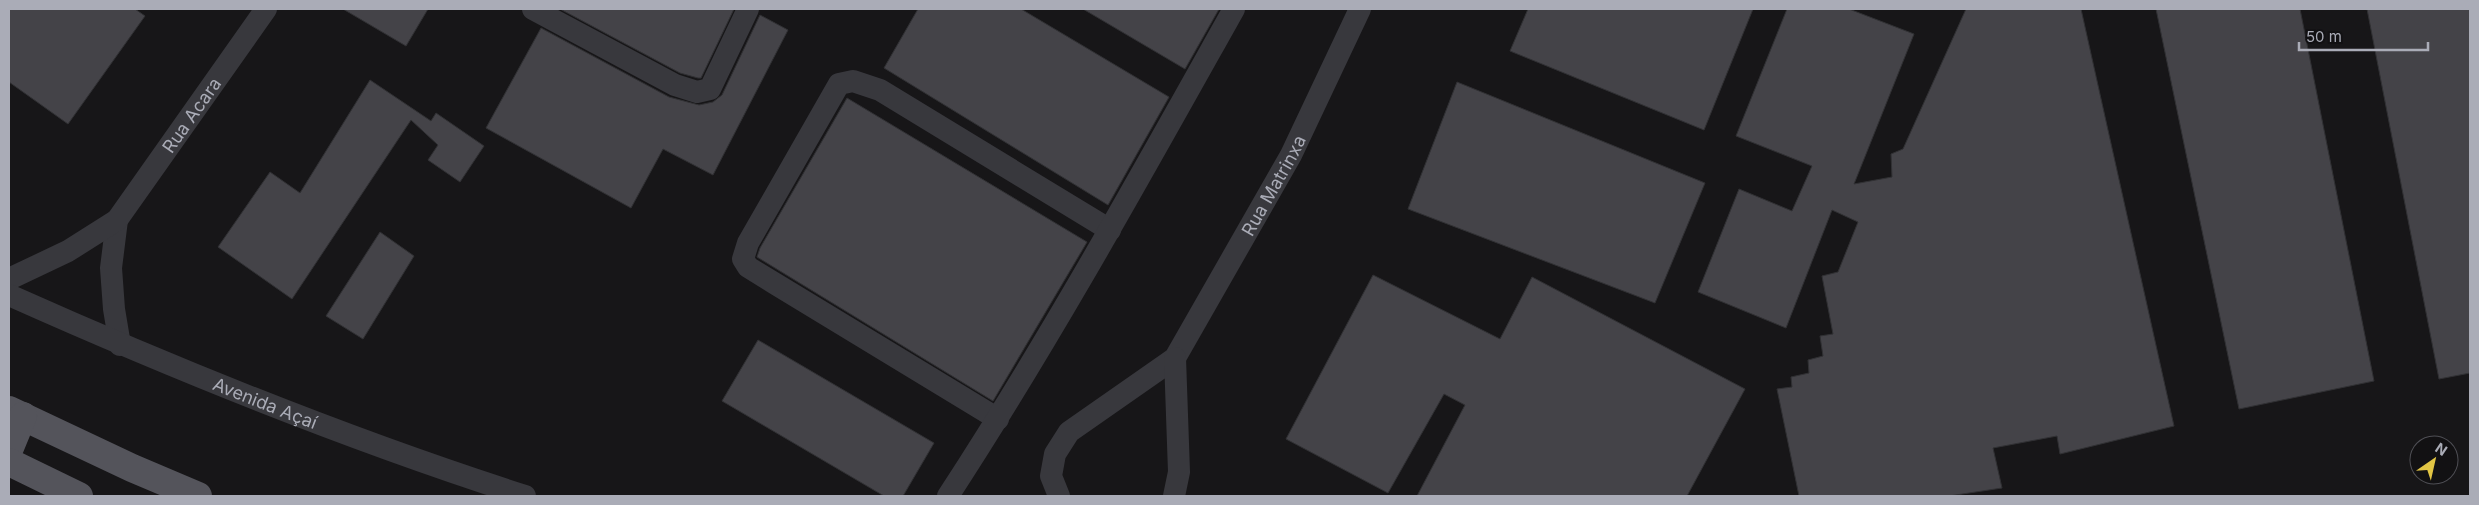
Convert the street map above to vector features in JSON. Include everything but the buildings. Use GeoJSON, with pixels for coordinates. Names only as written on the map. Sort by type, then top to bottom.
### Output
{"type":"FeatureCollection","features":[{"type":"Feature","properties":{"kind":"main road"},"geometry":{"type":"LineString","coordinates":[[9,450],[16,413],[132,468],[198,496]]}},
{"type":"Feature","properties":{"kind":"main road"},"geometry":{"type":"LineString","coordinates":[[9,462],[79,496]]}},
{"type":"Feature","properties":{"kind":"street","name":"Rua Acara"},"geometry":{"type":"LineString","coordinates":[[9,279],[68,251],[117,220],[266,9]]}},
{"type":"Feature","properties":{"kind":"street"},"geometry":{"type":"LineString","coordinates":[[534,9],[675,85],[697,92],[710,89],[748,9]]}},
{"type":"Feature","properties":{"kind":"street"},"geometry":{"type":"LineString","coordinates":[[948,496],[998,419],[1110,230],[1234,9]]}},
{"type":"Feature","properties":{"kind":"street","name":"Rua Matrinxa"},"geometry":{"type":"LineString","coordinates":[[1059,496],[1051,476],[1054,454],[1069,432],[1175,358],[1291,155],[1360,9]]}},
{"type":"Feature","properties":{"kind":"street"},"geometry":{"type":"LineString","coordinates":[[998,419],[774,284],[748,267],[743,259],[748,242],[839,84],[853,81],[880,90],[1110,230]]}},
{"type":"Feature","properties":{"kind":"street","name":"Rua Acara"},"geometry":{"type":"LineString","coordinates":[[117,220],[111,268],[114,309],[120,345]]}},
{"type":"Feature","properties":{"kind":"street","name":"Avenida Açaí"},"geometry":{"type":"LineString","coordinates":[[9,295],[120,345],[326,426],[465,477],[525,496]]}},
{"type":"Feature","properties":{"kind":"street"},"geometry":{"type":"LineString","coordinates":[[1174,496],[1179,472],[1175,358]]}}]}
